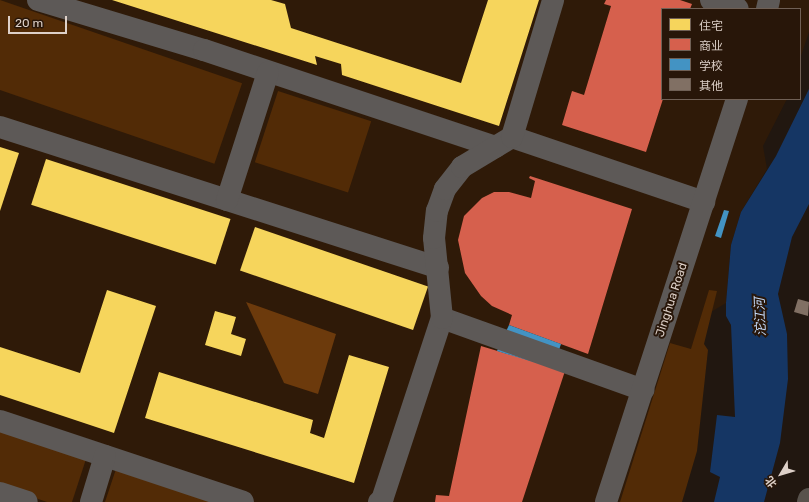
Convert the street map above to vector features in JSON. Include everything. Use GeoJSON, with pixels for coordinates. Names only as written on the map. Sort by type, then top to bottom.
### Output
{"type":"FeatureCollection","features":[{"type":"Feature","properties":{"kind":"street"},"geometry":{"type":"LineString","coordinates":[[38,0],[204,50],[268,72],[704,202]]}},
{"type":"Feature","properties":{"kind":"street"},"geometry":{"type":"LineString","coordinates":[[378,502],[382,500],[442,318],[434,238],[437,211],[445,189],[462,167],[503,142],[553,0]]}},
{"type":"Feature","properties":{"kind":"street"},"geometry":{"type":"LineString","coordinates":[[711,0],[735,8]]}},
{"type":"Feature","properties":{"kind":"street"},"geometry":{"type":"LineString","coordinates":[[227,200],[268,72]]}},
{"type":"Feature","properties":{"kind":"street","name":"Jinghua Road"},"geometry":{"type":"LineString","coordinates":[[606,502],[737,100]]}},
{"type":"Feature","properties":{"kind":"street"},"geometry":{"type":"LineString","coordinates":[[0,127],[438,268]]}},
{"type":"Feature","properties":{"kind":"street"},"geometry":{"type":"LineString","coordinates":[[442,318],[643,390]]}},
{"type":"Feature","properties":{"kind":"street"},"geometry":{"type":"LineString","coordinates":[[0,421],[243,502]]}},
{"type":"Feature","properties":{"kind":"street"},"geometry":{"type":"LineString","coordinates":[[91,502],[105,456]]}},
{"type":"Feature","properties":{"kind":"street"},"geometry":{"type":"LineString","coordinates":[[0,493],[27,502]]}},
{"type":"Feature","properties":{"kind":"shaded area"},"geometry":{"type":"Polygon","coordinates":[[[0,0],[809,0],[809,32],[801,56],[801,8],[661,8],[661,100],[786,100],[763,146],[767,169],[741,212],[731,245],[726,303],[711,312],[645,502],[0,502],[0,0]]]}},
{"type":"Feature","properties":{"kind":"shaded area"},"geometry":{"type":"Polygon","coordinates":[[[0,0],[242,83],[214,164],[0,90],[0,0]]]}},
{"type":"Feature","properties":{"kind":"shaded area"},"geometry":{"type":"Polygon","coordinates":[[[278,91],[371,121],[348,193],[255,162],[278,91]]]}},
{"type":"Feature","properties":{"kind":"shaded area"},"geometry":{"type":"Polygon","coordinates":[[[709,290],[717,291],[704,344],[708,350],[697,451],[682,502],[620,502],[670,343],[691,349],[709,290]]]}},
{"type":"Feature","properties":{"kind":"shaded area"},"geometry":{"type":"Polygon","coordinates":[[[246,302],[336,334],[318,394],[284,383],[246,302]]]}},
{"type":"Feature","properties":{"kind":"shaded area"},"geometry":{"type":"Polygon","coordinates":[[[0,427],[87,456],[72,502],[47,502],[0,486],[0,427]]]}},
{"type":"Feature","properties":{"kind":"shaded area"},"geometry":{"type":"Polygon","coordinates":[[[117,466],[226,502],[105,502],[117,466]]]}},
{"type":"Feature","properties":{"kind":"water","name":"沱江河"},"geometry":{"type":"Polygon","coordinates":[[[809,89],[809,204],[792,237],[778,294],[787,334],[788,379],[780,443],[764,502],[714,502],[720,477],[710,472],[717,415],[735,417],[731,325],[726,316],[731,245],[741,212],[776,156],[809,89]]]}},
{"type":"Feature","properties":{"kind":"building: 住宅"},"geometry":{"type":"Polygon","coordinates":[[[112,0],[271,0],[285,4],[291,28],[461,83],[488,0],[539,0],[499,126],[342,75],[341,64],[315,56],[317,65],[112,0]]]}},
{"type":"Feature","properties":{"kind":"building: 住宅"},"geometry":{"type":"Polygon","coordinates":[[[0,147],[19,153],[0,211],[0,147]]]}},
{"type":"Feature","properties":{"kind":"building: 住宅"},"geometry":{"type":"Polygon","coordinates":[[[46,159],[231,219],[216,265],[31,205],[46,159]]]}},
{"type":"Feature","properties":{"kind":"building: 住宅"},"geometry":{"type":"Polygon","coordinates":[[[255,227],[428,287],[413,330],[240,270],[255,227]]]}},
{"type":"Feature","properties":{"kind":"building: 住宅"},"geometry":{"type":"Polygon","coordinates":[[[107,290],[156,306],[114,433],[0,395],[0,347],[80,373],[107,290]]]}},
{"type":"Feature","properties":{"kind":"building: 住宅"},"geometry":{"type":"Polygon","coordinates":[[[215,311],[236,317],[231,334],[246,339],[241,356],[205,345],[215,311]]]}},
{"type":"Feature","properties":{"kind":"building: 住宅"},"geometry":{"type":"Polygon","coordinates":[[[349,355],[389,367],[354,483],[145,418],[159,372],[313,420],[310,433],[324,438],[349,355]]]}},
{"type":"Feature","properties":{"kind":"building: 商业"},"geometry":{"type":"Polygon","coordinates":[[[606,0],[680,0],[692,4],[690,8],[661,8],[661,100],[663,100],[646,152],[562,125],[572,91],[584,95],[611,6],[604,4],[606,0]]]}},
{"type":"Feature","properties":{"kind":"building: 商业"},"geometry":{"type":"Polygon","coordinates":[[[530,176],[632,209],[588,354],[509,325],[512,315],[492,306],[481,296],[465,273],[458,240],[464,216],[482,198],[494,192],[509,192],[531,198],[535,181],[529,178],[530,176]]]}},
{"type":"Feature","properties":{"kind":"building: 商业"},"geometry":{"type":"Polygon","coordinates":[[[481,346],[565,371],[522,502],[435,502],[436,495],[449,496],[481,346]]]}},
{"type":"Feature","properties":{"kind":"building: 学校"},"geometry":{"type":"Polygon","coordinates":[[[724,210],[729,211],[721,238],[715,236],[724,210]]]}},
{"type":"Feature","properties":{"kind":"building: 学校"},"geometry":{"type":"Polygon","coordinates":[[[509,325],[561,344],[553,368],[497,351],[509,325]]]}},
{"type":"Feature","properties":{"kind":"building: 其他"},"geometry":{"type":"Polygon","coordinates":[[[798,299],[809,302],[808,316],[794,312],[798,299]]]}}]}
